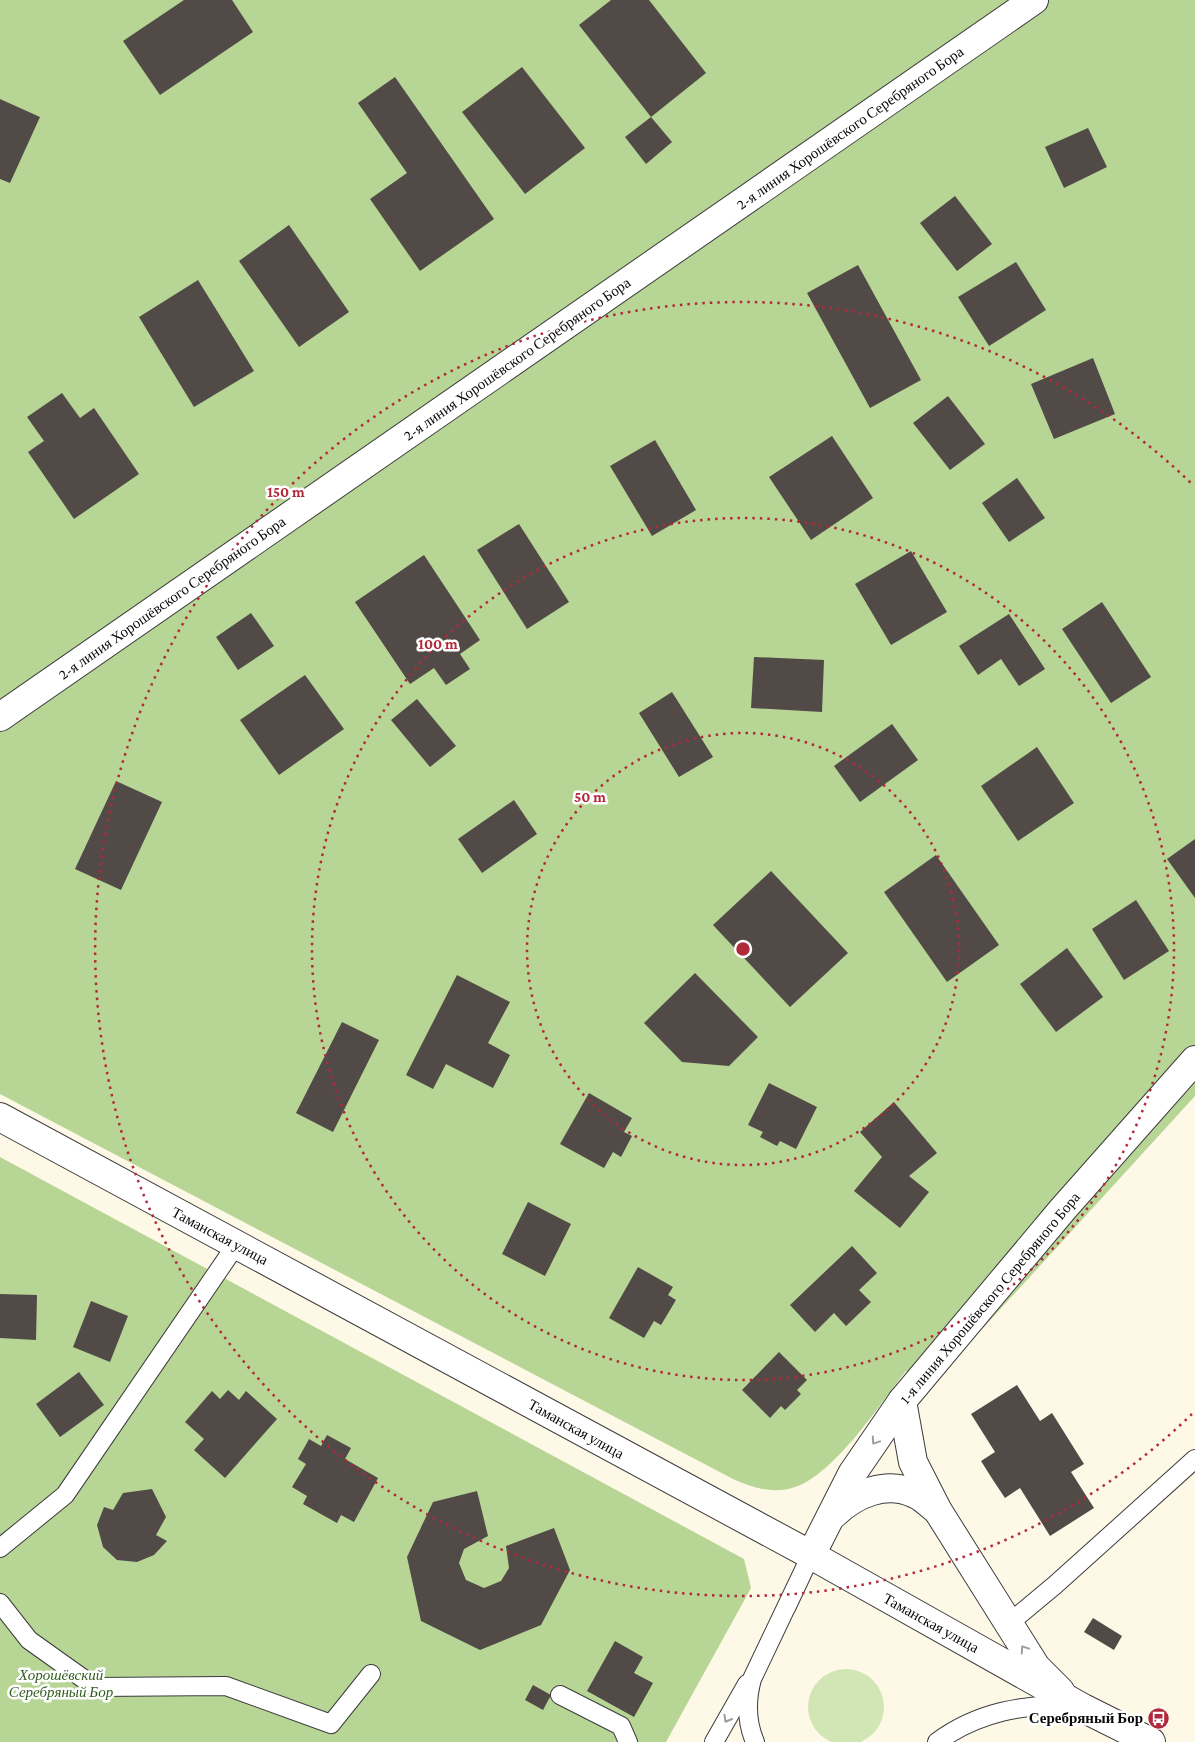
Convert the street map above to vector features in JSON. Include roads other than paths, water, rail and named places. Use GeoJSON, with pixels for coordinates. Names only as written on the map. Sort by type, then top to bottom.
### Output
{"type":"FeatureCollection","features":[{"type":"Feature","properties":{"kind":"street","name":"2-я линия Хорошёвского Серебряного Бора"},"geometry":{"type":"LineString","coordinates":[[0,717],[1034,0]]}},
{"type":"Feature","properties":{"kind":"street","name":"1-я линия Хорошёвского Серебряного Бора"},"geometry":{"type":"LineString","coordinates":[[811,1555],[852,1474],[902,1400],[1063,1210],[1195,1060]]}},
{"type":"Feature","properties":{"kind":"street","name":"Таманская улица"},"geometry":{"type":"LineString","coordinates":[[0,1117],[811,1555],[1083,1708],[1151,1742]]}},
{"type":"Feature","properties":{"kind":"street"},"geometry":{"type":"LineString","coordinates":[[902,1400],[914,1462],[938,1511],[966,1553],[1007,1625],[1036,1667],[1061,1692],[1083,1708]]}},
{"type":"Feature","properties":{"kind":"street"},"geometry":{"type":"LineString","coordinates":[[830,1518],[848,1500],[869,1491],[892,1488],[915,1494],[938,1511]]}},
{"type":"Feature","properties":{"kind":"street"},"geometry":{"type":"LineString","coordinates":[[971,1645],[1007,1625]]}},
{"type":"Feature","properties":{"kind":"lane"},"geometry":{"type":"LineString","coordinates":[[0,1548],[65,1495],[236,1245]]}},
{"type":"Feature","properties":{"kind":"lane"},"geometry":{"type":"LineString","coordinates":[[1007,1625],[1055,1585],[1195,1458]]}},
{"type":"Feature","properties":{"kind":"lane"},"geometry":{"type":"LineString","coordinates":[[786,1608],[811,1555]]}},
{"type":"Feature","properties":{"kind":"lane"},"geometry":{"type":"LineString","coordinates":[[714,1742],[757,1666],[811,1555]]}},
{"type":"Feature","properties":{"kind":"lane"},"geometry":{"type":"LineString","coordinates":[[0,1603],[30,1640],[95,1687],[226,1686],[330,1724],[371,1674]]}},
{"type":"Feature","properties":{"kind":"lane"},"geometry":{"type":"LineString","coordinates":[[755,1742],[747,1712],[748,1694],[757,1666]]}},
{"type":"Feature","properties":{"kind":"lane"},"geometry":{"type":"LineString","coordinates":[[560,1695],[620,1726],[628,1742]]}},
{"type":"Feature","properties":{"kind":"lane"},"geometry":{"type":"LineString","coordinates":[[937,1742],[964,1724],[1009,1711],[1051,1706],[1083,1708]]}},
{"type":"Feature","properties":{"kind":"place","name":"Серебряный Бор"},"geometry":{"type":"Point","coordinates":[1159,1718]}},
{"type":"Feature","properties":{"kind":"park label","name":"Хорошёвский Серебряный Бор"},"geometry":{"type":"Point","coordinates":[61,1684]}}]}
